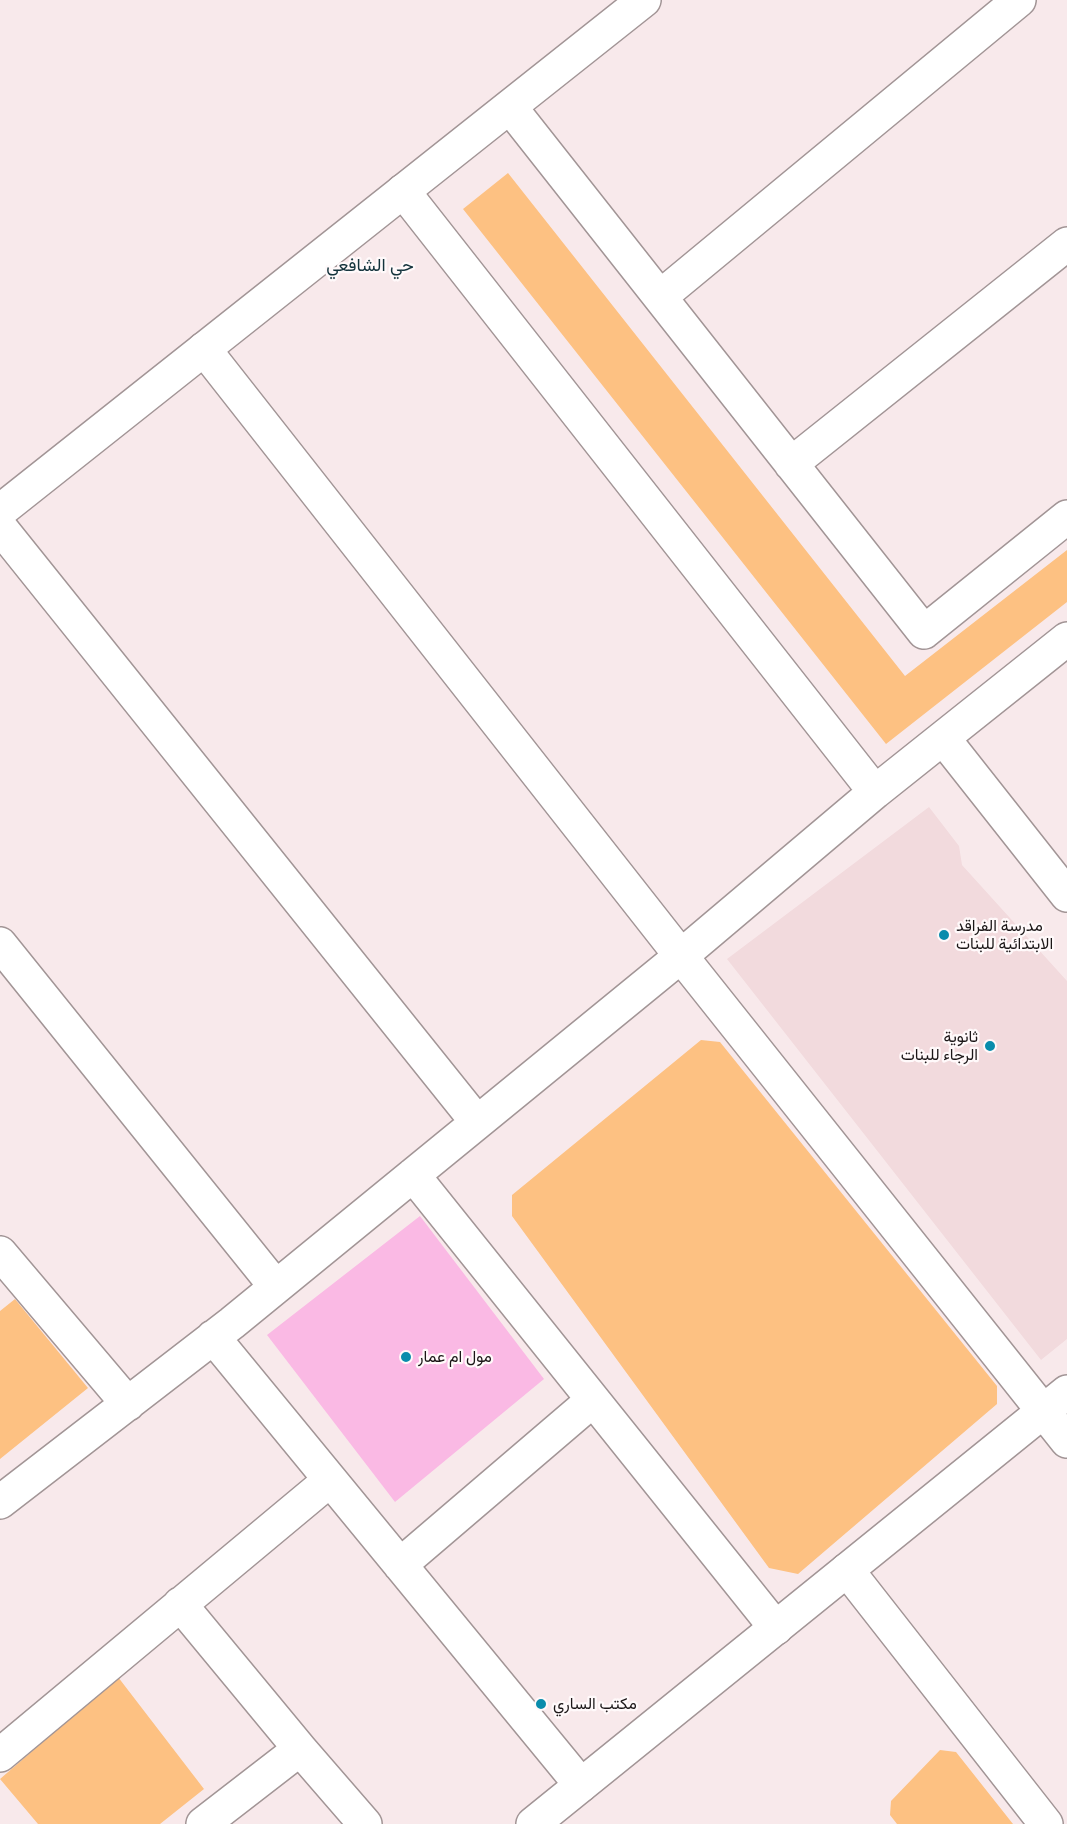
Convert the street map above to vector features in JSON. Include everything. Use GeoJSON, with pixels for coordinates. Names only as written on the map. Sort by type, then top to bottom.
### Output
{"type":"FeatureCollection","features":[{"type":"Feature","properties":{"kind":"street"},"geometry":{"type":"LineString","coordinates":[[0,511],[644,0]]}},
{"type":"Feature","properties":{"kind":"street"},"geometry":{"type":"LineString","coordinates":[[660,297],[1018,0]]}},
{"type":"Feature","properties":{"kind":"street"},"geometry":{"type":"LineString","coordinates":[[510,106],[924,632],[1067,517]]}},
{"type":"Feature","properties":{"kind":"street"},"geometry":{"type":"LineString","coordinates":[[403,191],[874,792]]}},
{"type":"Feature","properties":{"kind":"street"},"geometry":{"type":"LineString","coordinates":[[791,464],[1067,244]]}},
{"type":"Feature","properties":{"kind":"street"},"geometry":{"type":"LineString","coordinates":[[204,349],[681,956],[1055,1402],[1067,1441]]}},
{"type":"Feature","properties":{"kind":"street"},"geometry":{"type":"LineString","coordinates":[[0,527],[477,1122]]}},
{"type":"Feature","properties":{"kind":"street"},"geometry":{"type":"LineString","coordinates":[[0,1502],[276,1287],[681,956],[874,792],[1067,639]]}},
{"type":"Feature","properties":{"kind":"street"},"geometry":{"type":"LineString","coordinates":[[943,738],[1064,886]]}},
{"type":"Feature","properties":{"kind":"street"},"geometry":{"type":"LineString","coordinates":[[0,944],[276,1287]]}},
{"type":"Feature","properties":{"kind":"street"},"geometry":{"type":"LineString","coordinates":[[412,1176],[776,1628]]}},
{"type":"Feature","properties":{"kind":"street"},"geometry":{"type":"LineString","coordinates":[[5,1271],[128,1404]]}},
{"type":"Feature","properties":{"kind":"street"},"geometry":{"type":"LineString","coordinates":[[213,1337],[581,1785]]}},
{"type":"Feature","properties":{"kind":"street"},"geometry":{"type":"LineString","coordinates":[[400,1565],[593,1400]]}},
{"type":"Feature","properties":{"kind":"street"},"geometry":{"type":"LineString","coordinates":[[533,1824],[1055,1402]]}},
{"type":"Feature","properties":{"kind":"street"},"geometry":{"type":"LineString","coordinates":[[0,1755],[330,1480]]}},
{"type":"Feature","properties":{"kind":"street"},"geometry":{"type":"LineString","coordinates":[[847,1570],[1046,1824]]}},
{"type":"Feature","properties":{"kind":"street"},"geometry":{"type":"LineString","coordinates":[[180,1604],[364,1824]]}},
{"type":"Feature","properties":{"kind":"street"},"geometry":{"type":"LineString","coordinates":[[203,1824],[300,1749]]}},
{"type":"Feature","properties":{"kind":"shaded area"},"geometry":{"type":"Polygon","coordinates":[[[508,173],[905,676],[1067,550],[1067,602],[886,744],[463,209],[508,173]]]}},
{"type":"Feature","properties":{"kind":"shaded area"},"geometry":{"type":"Polygon","coordinates":[[[929,807],[959,846],[962,865],[1067,981],[1067,1339],[1041,1360],[727,959],[929,807]]]}},
{"type":"Feature","properties":{"kind":"shaded area"},"geometry":{"type":"Polygon","coordinates":[[[701,1040],[720,1042],[997,1386],[997,1404],[798,1574],[769,1568],[512,1216],[512,1195],[701,1040]]]}},
{"type":"Feature","properties":{"kind":"shaded area"},"geometry":{"type":"Polygon","coordinates":[[[15,1299],[88,1388],[0,1459],[0,1311],[15,1299]]]}},
{"type":"Feature","properties":{"kind":"shaded area"},"geometry":{"type":"Polygon","coordinates":[[[118,1677],[204,1789],[160,1824],[38,1824],[0,1779],[118,1677]]]}},
{"type":"Feature","properties":{"kind":"shaded area"},"geometry":{"type":"Polygon","coordinates":[[[940,1750],[956,1752],[1013,1824],[897,1824],[890,1815],[891,1801],[940,1750]]]}},
{"type":"Feature","properties":{"kind":"building","name":"مول ام عمار"},"geometry":{"type":"Polygon","coordinates":[[[420,1216],[544,1379],[395,1502],[267,1335],[420,1216]]]}},
{"type":"Feature","properties":{"kind":"place","name":"مدرسة الفراقد الابتدائية للبنات"},"geometry":{"type":"Point","coordinates":[944,935]}},
{"type":"Feature","properties":{"kind":"place","name":"ثانوية الرجاء للبنات"},"geometry":{"type":"Point","coordinates":[990,1046]}},
{"type":"Feature","properties":{"kind":"place","name":"مول ام عمار"},"geometry":{"type":"Point","coordinates":[406,1357]}},
{"type":"Feature","properties":{"kind":"place","name":"مكتب الساري"},"geometry":{"type":"Point","coordinates":[541,1704]}},
{"type":"Feature","properties":{"kind":"district","name":"حي الشافعي"},"geometry":{"type":"Point","coordinates":[370,266]}}]}
